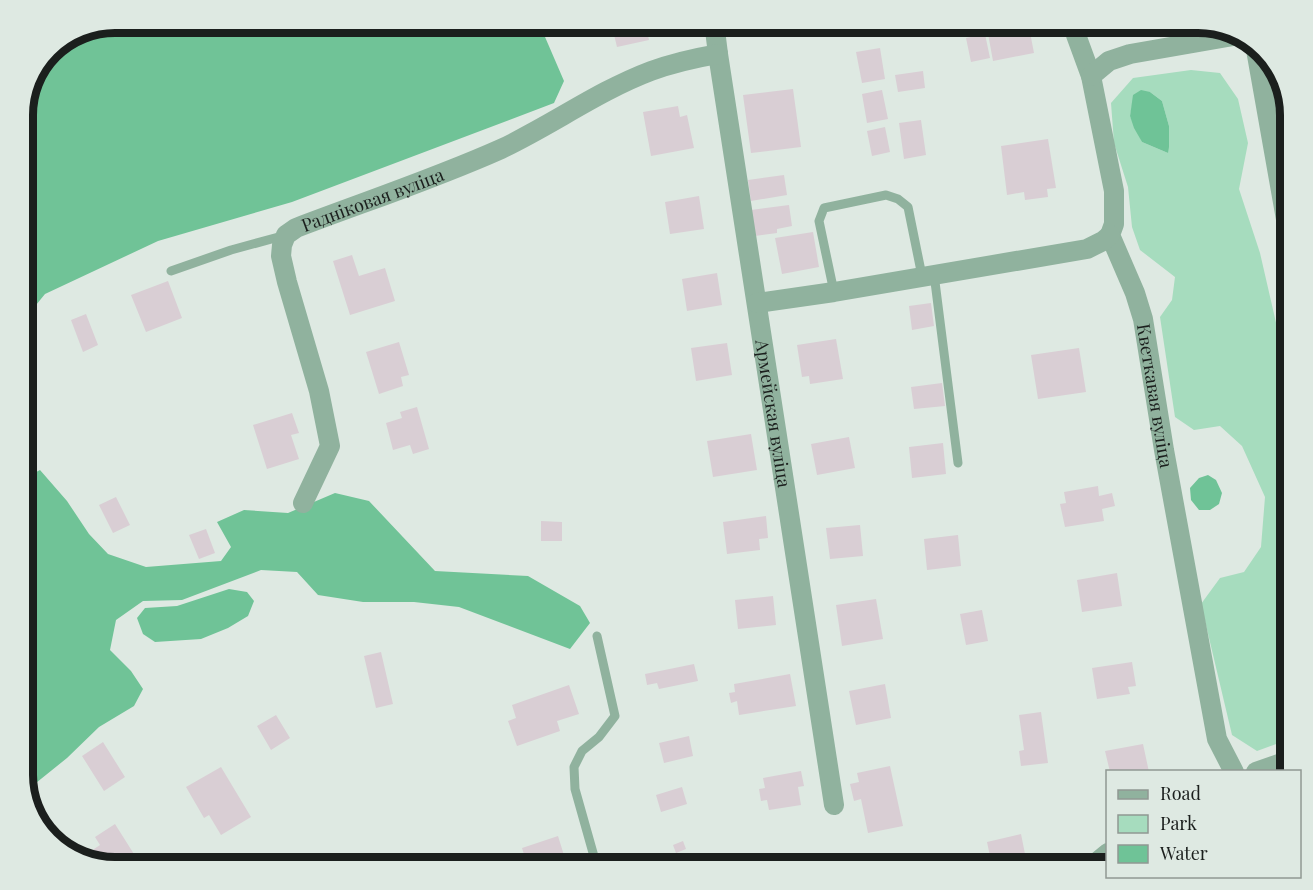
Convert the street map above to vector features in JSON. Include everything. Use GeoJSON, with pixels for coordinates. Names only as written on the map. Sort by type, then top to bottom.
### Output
{"type":"FeatureCollection","features":[{"type":"Feature","properties":{"kind":"street","name":"Армейская вуліца"},"geometry":{"type":"LineString","coordinates":[[715,33],[834,805]]}},
{"type":"Feature","properties":{"kind":"street"},"geometry":{"type":"LineString","coordinates":[[757,303],[1087,249],[1103,242],[1110,235],[1114,224],[1114,191],[1090,76],[1076,33]]}},
{"type":"Feature","properties":{"kind":"street"},"geometry":{"type":"LineString","coordinates":[[1090,76],[1109,61],[1130,54],[1224,38]]}},
{"type":"Feature","properties":{"kind":"street","name":"Радніковая вуліца"},"geometry":{"type":"LineString","coordinates":[[303,503],[330,446],[319,392],[281,255],[286,235],[296,228],[396,192],[502,148],[651,71],[718,54]]}},
{"type":"Feature","properties":{"kind":"street"},"geometry":{"type":"LineString","coordinates":[[1258,59],[1280,185]]}},
{"type":"Feature","properties":{"kind":"street","name":"Кветкавая вуліца"},"geometry":{"type":"LineString","coordinates":[[1110,235],[1135,293],[1143,319],[1216,739],[1233,770]]}},
{"type":"Feature","properties":{"kind":"street"},"geometry":{"type":"LineString","coordinates":[[1259,770],[1280,763]]}},
{"type":"Feature","properties":{"kind":"lane"},"geometry":{"type":"LineString","coordinates":[[834,292],[819,221],[824,208],[886,195],[898,199],[908,207],[928,275],[958,463]]}},
{"type":"Feature","properties":{"kind":"lane"},"geometry":{"type":"LineString","coordinates":[[171,271],[251,244],[286,235]]}},
{"type":"Feature","properties":{"kind":"lane"},"geometry":{"type":"LineString","coordinates":[[594,857],[575,789],[574,767],[582,751],[599,737],[615,716],[597,636]]}},
{"type":"Feature","properties":{"kind":"green space"},"geometry":{"type":"Polygon","coordinates":[[[1191,70],[1220,73],[1238,99],[1248,143],[1239,189],[1260,253],[1280,340],[1280,743],[1257,751],[1232,735],[1201,604],[1220,578],[1244,572],[1261,547],[1265,497],[1242,446],[1220,426],[1194,430],[1175,417],[1160,317],[1172,300],[1175,277],[1140,250],[1132,227],[1128,187],[1114,143],[1111,103],[1133,78],[1191,70]],[[1150,92],[1132,106],[1130,116],[1142,142],[1168,153],[1169,126],[1162,101],[1150,92]]]}},
{"type":"Feature","properties":{"kind":"shaded area"},"geometry":{"type":"Polygon","coordinates":[[[115,33],[543,33],[564,81],[554,103],[292,202],[158,241],[45,294],[33,309],[33,110],[41,79],[61,53],[74,44],[84,39],[115,33]]]}},
{"type":"Feature","properties":{"kind":"shaded area"},"geometry":{"type":"Polygon","coordinates":[[[40,470],[67,501],[89,534],[108,554],[146,567],[221,561],[231,547],[217,522],[244,510],[288,513],[335,493],[369,501],[435,571],[528,576],[580,606],[590,623],[570,649],[459,607],[414,602],[363,602],[318,595],[297,572],[261,570],[182,600],[143,601],[116,620],[110,650],[131,671],[143,689],[134,706],[99,727],[67,758],[34,785],[33,474],[40,470]]]}},
{"type":"Feature","properties":{"kind":"water"},"geometry":{"type":"Polygon","coordinates":[[[1141,90],[1150,92],[1162,101],[1169,126],[1168,153],[1142,142],[1134,128],[1130,116],[1133,95],[1141,90]]]}},
{"type":"Feature","properties":{"kind":"water"},"geometry":{"type":"Polygon","coordinates":[[[1208,475],[1216,480],[1222,493],[1219,504],[1210,510],[1199,510],[1191,500],[1190,488],[1199,478],[1208,475]]]}},
{"type":"Feature","properties":{"kind":"water"},"geometry":{"type":"Polygon","coordinates":[[[229,589],[247,592],[254,601],[248,616],[228,628],[201,639],[155,642],[143,634],[137,618],[145,608],[177,606],[229,589]]]}},
{"type":"Feature","properties":{"kind":"building"},"geometry":{"type":"Polygon","coordinates":[[[614,33],[647,33],[649,40],[617,47],[614,33]]]}},
{"type":"Feature","properties":{"kind":"building"},"geometry":{"type":"Polygon","coordinates":[[[988,33],[1030,33],[1034,53],[993,61],[988,33]]]}},
{"type":"Feature","properties":{"kind":"building"},"geometry":{"type":"Polygon","coordinates":[[[985,34],[990,58],[971,62],[966,38],[985,34]]]}},
{"type":"Feature","properties":{"kind":"building"},"geometry":{"type":"Polygon","coordinates":[[[880,48],[885,79],[862,83],[856,52],[880,48]]]}},
{"type":"Feature","properties":{"kind":"building"},"geometry":{"type":"Polygon","coordinates":[[[923,71],[925,88],[898,92],[895,75],[923,71]]]}},
{"type":"Feature","properties":{"kind":"building"},"geometry":{"type":"Polygon","coordinates":[[[793,89],[801,147],[751,153],[743,95],[793,89]]]}},
{"type":"Feature","properties":{"kind":"building"},"geometry":{"type":"Polygon","coordinates":[[[882,90],[888,119],[867,123],[862,94],[882,90]]]}},
{"type":"Feature","properties":{"kind":"building"},"geometry":{"type":"Polygon","coordinates":[[[678,106],[680,117],[687,115],[694,148],[651,156],[643,112],[678,106]]]}},
{"type":"Feature","properties":{"kind":"building"},"geometry":{"type":"Polygon","coordinates":[[[921,120],[926,155],[904,159],[899,123],[921,120]]]}},
{"type":"Feature","properties":{"kind":"building"},"geometry":{"type":"Polygon","coordinates":[[[885,127],[890,152],[872,156],[867,131],[885,127]]]}},
{"type":"Feature","properties":{"kind":"building"},"geometry":{"type":"Polygon","coordinates":[[[1048,139],[1056,188],[1047,189],[1048,197],[1025,200],[1024,192],[1007,195],[1001,146],[1048,139]]]}},
{"type":"Feature","properties":{"kind":"building"},"geometry":{"type":"Polygon","coordinates":[[[784,175],[787,195],[751,201],[748,180],[784,175]]]}},
{"type":"Feature","properties":{"kind":"building"},"geometry":{"type":"Polygon","coordinates":[[[699,196],[704,229],[670,234],[665,202],[699,196]]]}},
{"type":"Feature","properties":{"kind":"building"},"geometry":{"type":"Polygon","coordinates":[[[789,205],[792,226],[777,229],[777,233],[755,236],[751,210],[789,205]]]}},
{"type":"Feature","properties":{"kind":"building"},"geometry":{"type":"Polygon","coordinates":[[[813,232],[819,267],[782,274],[775,238],[813,232]]]}},
{"type":"Feature","properties":{"kind":"building"},"geometry":{"type":"Polygon","coordinates":[[[352,255],[359,276],[385,268],[395,301],[350,315],[333,261],[352,255]]]}},
{"type":"Feature","properties":{"kind":"building"},"geometry":{"type":"Polygon","coordinates":[[[717,273],[722,305],[687,311],[682,279],[717,273]]]}},
{"type":"Feature","properties":{"kind":"building"},"geometry":{"type":"Polygon","coordinates":[[[168,281],[182,318],[146,332],[131,295],[168,281]]]}},
{"type":"Feature","properties":{"kind":"building"},"geometry":{"type":"Polygon","coordinates":[[[931,303],[934,326],[912,330],[909,306],[931,303]]]}},
{"type":"Feature","properties":{"kind":"building"},"geometry":{"type":"Polygon","coordinates":[[[86,314],[98,345],[83,352],[71,320],[86,314]]]}},
{"type":"Feature","properties":{"kind":"building"},"geometry":{"type":"Polygon","coordinates":[[[836,339],[843,379],[810,384],[809,376],[802,377],[797,345],[836,339]]]}},
{"type":"Feature","properties":{"kind":"building"},"geometry":{"type":"Polygon","coordinates":[[[399,342],[409,375],[401,377],[403,386],[379,394],[366,352],[399,342]]]}},
{"type":"Feature","properties":{"kind":"building"},"geometry":{"type":"Polygon","coordinates":[[[727,343],[732,375],[696,381],[691,348],[727,343]]]}},
{"type":"Feature","properties":{"kind":"building"},"geometry":{"type":"Polygon","coordinates":[[[1079,348],[1086,392],[1038,399],[1031,355],[1079,348]]]}},
{"type":"Feature","properties":{"kind":"building"},"geometry":{"type":"Polygon","coordinates":[[[942,383],[945,406],[914,409],[911,387],[942,383]]]}},
{"type":"Feature","properties":{"kind":"building"},"geometry":{"type":"Polygon","coordinates":[[[417,407],[429,449],[413,454],[410,445],[393,450],[386,423],[402,418],[400,412],[417,407]]]}},
{"type":"Feature","properties":{"kind":"building"},"geometry":{"type":"Polygon","coordinates":[[[292,413],[299,433],[291,435],[299,459],[267,469],[253,425],[292,413]]]}},
{"type":"Feature","properties":{"kind":"building"},"geometry":{"type":"Polygon","coordinates":[[[751,434],[757,470],[713,477],[707,441],[751,434]]]}},
{"type":"Feature","properties":{"kind":"building"},"geometry":{"type":"Polygon","coordinates":[[[849,437],[855,468],[817,475],[811,444],[849,437]]]}},
{"type":"Feature","properties":{"kind":"building"},"geometry":{"type":"Polygon","coordinates":[[[943,443],[946,474],[912,478],[909,447],[943,443]]]}},
{"type":"Feature","properties":{"kind":"building"},"geometry":{"type":"Polygon","coordinates":[[[1098,486],[1099,496],[1112,493],[1115,506],[1102,509],[1104,521],[1065,527],[1060,504],[1066,503],[1064,492],[1098,486]]]}},
{"type":"Feature","properties":{"kind":"building"},"geometry":{"type":"Polygon","coordinates":[[[116,497],[130,525],[113,533],[99,505],[116,497]]]}},
{"type":"Feature","properties":{"kind":"building"},"geometry":{"type":"Polygon","coordinates":[[[766,516],[768,538],[759,539],[760,550],[727,554],[723,522],[766,516]]]}},
{"type":"Feature","properties":{"kind":"building"},"geometry":{"type":"Polygon","coordinates":[[[541,521],[562,522],[562,541],[541,541],[541,521]]]}},
{"type":"Feature","properties":{"kind":"building"},"geometry":{"type":"Polygon","coordinates":[[[860,525],[863,556],[830,559],[826,528],[860,525]]]}},
{"type":"Feature","properties":{"kind":"building"},"geometry":{"type":"Polygon","coordinates":[[[206,529],[215,553],[199,559],[189,535],[206,529]]]}},
{"type":"Feature","properties":{"kind":"building"},"geometry":{"type":"Polygon","coordinates":[[[958,535],[961,566],[927,570],[924,539],[958,535]]]}},
{"type":"Feature","properties":{"kind":"building"},"geometry":{"type":"Polygon","coordinates":[[[1117,573],[1122,606],[1082,612],[1077,580],[1117,573]]]}},
{"type":"Feature","properties":{"kind":"building"},"geometry":{"type":"Polygon","coordinates":[[[773,596],[776,625],[738,629],[735,600],[773,596]]]}},
{"type":"Feature","properties":{"kind":"building"},"geometry":{"type":"Polygon","coordinates":[[[876,599],[883,639],[842,646],[836,605],[876,599]]]}},
{"type":"Feature","properties":{"kind":"building"},"geometry":{"type":"Polygon","coordinates":[[[982,610],[988,641],[966,645],[960,614],[982,610]]]}},
{"type":"Feature","properties":{"kind":"building"},"geometry":{"type":"Polygon","coordinates":[[[381,652],[393,704],[376,708],[364,656],[381,652]]]}},
{"type":"Feature","properties":{"kind":"building"},"geometry":{"type":"Polygon","coordinates":[[[1132,662],[1136,686],[1128,687],[1130,694],[1097,699],[1092,668],[1132,662]]]}},
{"type":"Feature","properties":{"kind":"building"},"geometry":{"type":"Polygon","coordinates":[[[694,664],[698,681],[659,689],[657,683],[647,685],[645,674],[694,664]]]}},
{"type":"Feature","properties":{"kind":"building"},"geometry":{"type":"Polygon","coordinates":[[[790,674],[796,706],[739,715],[737,701],[731,703],[729,693],[735,692],[734,684],[790,674]]]}},
{"type":"Feature","properties":{"kind":"building"},"geometry":{"type":"Polygon","coordinates":[[[885,684],[891,718],[856,725],[849,691],[885,684]]]}},
{"type":"Feature","properties":{"kind":"building"},"geometry":{"type":"Polygon","coordinates":[[[569,685],[579,714],[557,721],[560,731],[517,746],[508,721],[516,718],[512,705],[569,685]]]}},
{"type":"Feature","properties":{"kind":"building"},"geometry":{"type":"Polygon","coordinates":[[[1041,712],[1048,763],[1021,766],[1019,751],[1024,750],[1019,715],[1041,712]]]}},
{"type":"Feature","properties":{"kind":"building"},"geometry":{"type":"Polygon","coordinates":[[[276,715],[290,738],[271,750],[257,726],[276,715]]]}},
{"type":"Feature","properties":{"kind":"building"},"geometry":{"type":"Polygon","coordinates":[[[689,736],[693,756],[664,763],[659,743],[689,736]]]}},
{"type":"Feature","properties":{"kind":"building"},"geometry":{"type":"Polygon","coordinates":[[[103,742],[125,777],[104,791],[82,756],[103,742]]]}},
{"type":"Feature","properties":{"kind":"building"},"geometry":{"type":"Polygon","coordinates":[[[1143,744],[1149,770],[1110,770],[1105,751],[1143,744]]]}},
{"type":"Feature","properties":{"kind":"building"},"geometry":{"type":"Polygon","coordinates":[[[890,766],[903,826],[868,833],[861,799],[854,801],[850,784],[859,782],[857,773],[890,766]]]}},
{"type":"Feature","properties":{"kind":"building"},"geometry":{"type":"Polygon","coordinates":[[[221,767],[251,817],[221,835],[209,815],[204,818],[186,787],[221,767]]]}},
{"type":"Feature","properties":{"kind":"building"},"geometry":{"type":"Polygon","coordinates":[[[801,771],[804,786],[798,787],[801,805],[769,810],[767,800],[761,801],[759,789],[765,788],[763,778],[801,771]]]}},
{"type":"Feature","properties":{"kind":"building"},"geometry":{"type":"Polygon","coordinates":[[[682,787],[687,804],[661,812],[656,795],[682,787]]]}},
{"type":"Feature","properties":{"kind":"building"},"geometry":{"type":"Polygon","coordinates":[[[115,824],[136,857],[93,854],[91,851],[100,845],[95,837],[115,824]]]}},
{"type":"Feature","properties":{"kind":"building"},"geometry":{"type":"Polygon","coordinates":[[[1021,834],[1025,854],[990,857],[987,842],[1021,834]]]}},
{"type":"Feature","properties":{"kind":"building"},"geometry":{"type":"Polygon","coordinates":[[[558,836],[565,857],[525,857],[522,848],[558,836]]]}},
{"type":"Feature","properties":{"kind":"building"},"geometry":{"type":"Polygon","coordinates":[[[683,841],[686,849],[676,853],[673,845],[683,841]]]}}]}
